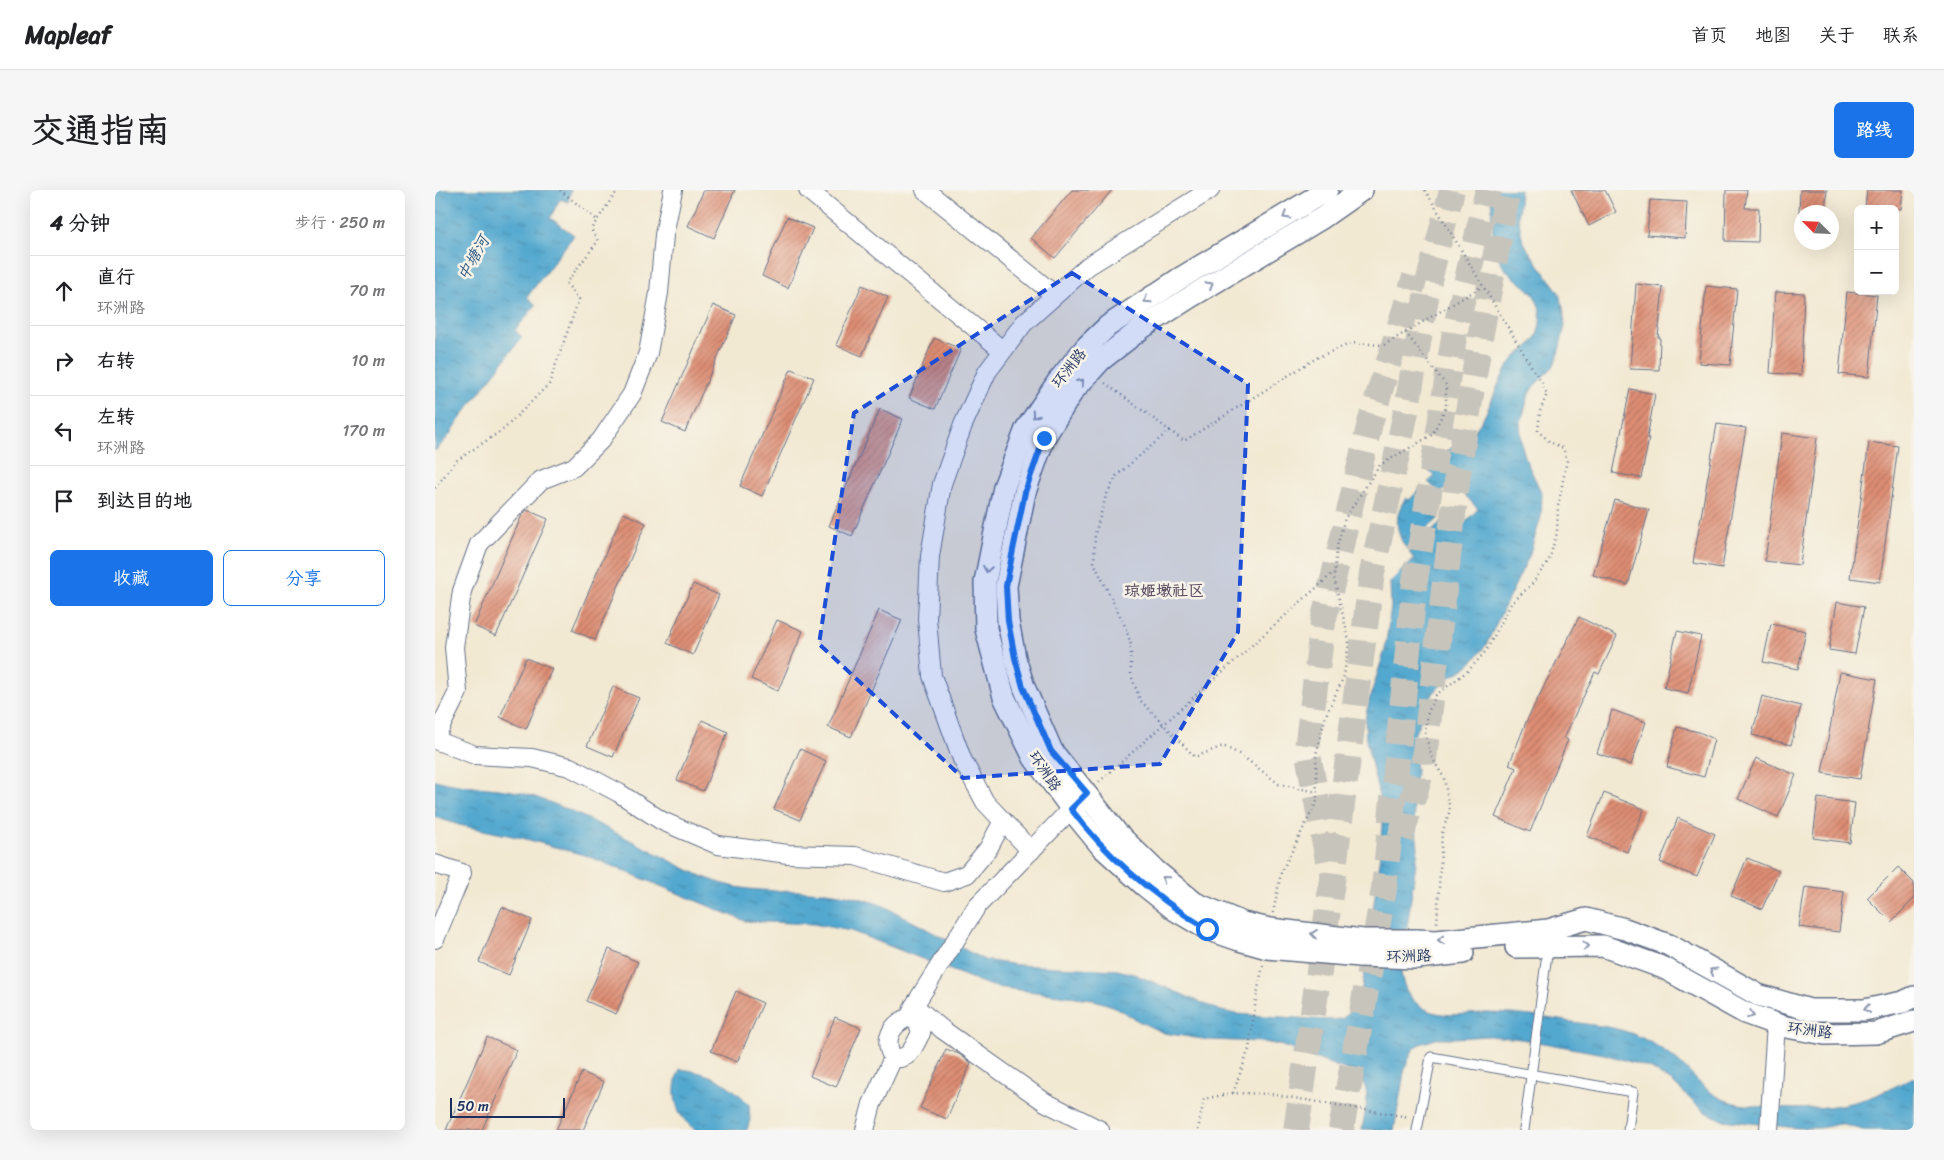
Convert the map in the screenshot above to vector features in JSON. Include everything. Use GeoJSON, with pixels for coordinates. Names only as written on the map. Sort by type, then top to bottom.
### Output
{"type":"FeatureCollection","features":[{"type":"Feature","properties":{"kind":"street"},"geometry":{"type":"LineString","coordinates":[[673,190],[664,235],[659,293],[648,353],[632,394],[601,440],[575,467],[541,480],[479,544],[462,591],[454,647],[458,692],[435,739],[475,755],[532,758],[570,767],[619,793],[662,821],[717,845],[788,854],[855,856],[944,882],[967,874],[988,849],[1003,821]]}},
{"type":"Feature","properties":{"kind":"street"},"geometry":{"type":"LineString","coordinates":[[808,190],[1001,350]]}},
{"type":"Feature","properties":{"kind":"street"},"geometry":{"type":"LineString","coordinates":[[925,190],[1055,295]]}},
{"type":"Feature","properties":{"kind":"street"},"geometry":{"type":"LineString","coordinates":[[1031,851],[985,802],[962,759],[931,676],[927,619],[930,556],[942,484],[963,425],[987,372],[1001,350],[1024,323],[1088,266],[1211,190]]}},
{"type":"Feature","properties":{"kind":"street","name":"环洲路"},"geometry":{"type":"LineString","coordinates":[[1327,190],[1179,279],[1108,326],[1086,346],[1059,380],[1026,429],[1004,487],[991,548],[985,582],[986,629],[1004,697],[1034,758],[1071,809],[1102,847],[1145,886],[1175,910],[1207,929],[1268,939],[1361,948],[1508,948],[1548,938],[1586,919],[1625,929],[1669,945],[1758,995],[1810,1010],[1864,1010],[1903,1002],[1914,997]]}},
{"type":"Feature","properties":{"kind":"street","name":"环洲路"},"geometry":{"type":"LineString","coordinates":[[1268,939],[1243,923],[1195,903],[1156,871],[1117,833],[1087,793],[1051,751],[1023,687],[1015,658],[1008,621],[1006,586],[1025,492],[1044,438],[1073,391],[1090,372],[1119,344],[1142,328],[1322,218],[1363,190]]}},
{"type":"Feature","properties":{"kind":"street"},"geometry":{"type":"LineString","coordinates":[[865,1130],[872,1104],[893,1058],[887,1045],[891,1030],[912,1011],[977,906],[1087,793]]}},
{"type":"Feature","properties":{"kind":"street"},"geometry":{"type":"LineString","coordinates":[[435,864],[462,873],[435,939]]}},
{"type":"Feature","properties":{"kind":"street","name":"环洲路"},"geometry":{"type":"LineString","coordinates":[[1548,938],[1603,946],[1664,968],[1745,1013],[1776,1024],[1825,1034],[1876,1033],[1914,1021]]}},
{"type":"Feature","properties":{"kind":"street"},"geometry":{"type":"LineString","coordinates":[[893,1058],[901,1059],[909,1054],[921,1033],[912,1011]]}},
{"type":"Feature","properties":{"kind":"street"},"geometry":{"type":"LineString","coordinates":[[912,1011],[943,1030],[1045,1102],[1100,1130]]}},
{"type":"Feature","properties":{"kind":"street"},"geometry":{"type":"LineString","coordinates":[[1769,1130],[1776,1024]]}},
{"type":"Feature","properties":{"kind":"lane"},"geometry":{"type":"LineString","coordinates":[[1524,1130],[1548,938]]}},
{"type":"Feature","properties":{"kind":"lane"},"geometry":{"type":"LineString","coordinates":[[1417,1130],[1431,1057],[1633,1092],[1628,1130]]}},
{"type":"Feature","properties":{"kind":"path"},"geometry":{"type":"LineString","coordinates":[[560,190],[597,220]]}},
{"type":"Feature","properties":{"kind":"path"},"geometry":{"type":"LineString","coordinates":[[435,488],[456,461],[504,429],[549,384],[579,299],[566,283],[598,241],[591,229],[615,194],[615,190]]}},
{"type":"Feature","properties":{"kind":"path"},"geometry":{"type":"LineString","coordinates":[[1423,947],[1442,833],[1450,810],[1444,778],[1431,756],[1425,732],[1427,712],[1436,695],[1469,670],[1486,651],[1511,604],[1532,584],[1549,560],[1557,533],[1558,506],[1567,460],[1563,448],[1550,442],[1538,431],[1540,411],[1547,394],[1541,382],[1425,190]]}},
{"type":"Feature","properties":{"kind":"path"},"geometry":{"type":"LineString","coordinates":[[1090,372],[1184,441],[1318,357],[1352,343],[1384,345],[1483,286]]}},
{"type":"Feature","properties":{"kind":"path"},"geometry":{"type":"LineString","coordinates":[[1233,1092],[1249,1049],[1256,999],[1281,873],[1317,801],[1316,754],[1326,715],[1344,676],[1349,641],[1334,578],[1337,546],[1345,518],[1380,465],[1432,435],[1445,407],[1445,385],[1405,332]]}},
{"type":"Feature","properties":{"kind":"path"},"geometry":{"type":"LineString","coordinates":[[1169,430],[1117,475],[1106,496],[1095,534],[1094,563],[1125,626],[1131,645],[1131,675],[1140,700],[1195,757],[1223,746],[1241,755],[1279,784],[1317,792]]}},
{"type":"Feature","properties":{"kind":"path"},"geometry":{"type":"LineString","coordinates":[[1087,793],[1335,571]]}},
{"type":"Feature","properties":{"kind":"path"},"geometry":{"type":"LineString","coordinates":[[1198,1130],[1204,1099],[1233,1092],[1270,1094],[1405,1116]]}},
{"type":"Feature","properties":{"kind":"highlighted area"},"geometry":{"type":"Polygon","coordinates":[[[1072,273],[1248,384],[1238,632],[1160,764],[963,778],[819,644],[854,413],[1072,273]]]}},
{"type":"Feature","properties":{"kind":"water","name":"中塘河"},"geometry":{"type":"Polygon","coordinates":[[[437,190],[571,190],[568,202],[560,199],[550,218],[574,235],[527,297],[536,305],[515,330],[522,337],[448,437],[435,451],[435,192],[437,190]]]}},
{"type":"Feature","properties":{"kind":"water"},"geometry":{"type":"Polygon","coordinates":[[[1490,190],[1520,190],[1518,217],[1522,238],[1528,250],[1558,291],[1563,307],[1565,326],[1553,367],[1533,387],[1529,394],[1520,425],[1522,446],[1526,460],[1542,494],[1541,517],[1529,556],[1486,645],[1475,659],[1464,669],[1446,679],[1432,695],[1414,735],[1413,744],[1416,770],[1413,806],[1418,848],[1401,971],[1406,990],[1409,996],[1418,1004],[1437,1013],[1451,1015],[1515,1014],[1610,1028],[1630,1033],[1649,1041],[1667,1053],[1706,1088],[1733,1103],[1795,1109],[1828,1107],[1876,1095],[1914,1077],[1914,1130],[1864,1130],[1840,1124],[1820,1128],[1798,1128],[1722,1120],[1702,1110],[1672,1082],[1650,1068],[1604,1054],[1521,1039],[1490,1036],[1436,1039],[1420,1044],[1413,1050],[1405,1067],[1394,1130],[1362,1129],[1367,1104],[1366,1088],[1363,1082],[1349,1071],[1280,1045],[1264,1042],[1209,1040],[1164,1033],[1140,1022],[1113,1006],[1091,999],[996,987],[851,931],[813,924],[745,921],[588,856],[522,838],[459,825],[435,817],[435,780],[523,793],[580,815],[705,878],[749,889],[825,892],[863,899],[884,906],[984,960],[1018,965],[1117,970],[1134,974],[1221,1011],[1236,1014],[1327,1020],[1342,1019],[1350,1011],[1362,988],[1380,860],[1382,823],[1379,796],[1366,740],[1365,720],[1369,700],[1385,650],[1391,607],[1390,582],[1414,559],[1409,552],[1442,522],[1453,534],[1478,509],[1453,482],[1440,494],[1428,482],[1434,476],[1425,467],[1463,441],[1474,431],[1485,415],[1506,369],[1534,341],[1539,326],[1540,311],[1534,295],[1507,271],[1497,253],[1494,243],[1490,190]]]}},
{"type":"Feature","properties":{"kind":"water"},"geometry":{"type":"Polygon","coordinates":[[[1421,488],[1434,501],[1429,507],[1439,518],[1406,548],[1398,529],[1399,510],[1406,498],[1409,500],[1421,488]]]}},
{"type":"Feature","properties":{"kind":"water"},"geometry":{"type":"Polygon","coordinates":[[[680,1069],[710,1076],[726,1084],[741,1096],[749,1104],[750,1120],[747,1130],[695,1130],[682,1117],[676,1104],[675,1086],[680,1069]]]}},
{"type":"Feature","properties":{"kind":"building"},"geometry":{"type":"Polygon","coordinates":[[[704,190],[735,190],[714,238],[688,226],[704,190]]]}},
{"type":"Feature","properties":{"kind":"building"},"geometry":{"type":"Polygon","coordinates":[[[1072,190],[1112,190],[1055,258],[1031,238],[1072,190]]]}},
{"type":"Feature","properties":{"kind":"building"},"geometry":{"type":"Polygon","coordinates":[[[1571,190],[1605,190],[1616,212],[1589,226],[1571,190]]]}},
{"type":"Feature","properties":{"kind":"building"},"geometry":{"type":"Polygon","coordinates":[[[1726,190],[1747,190],[1745,208],[1759,208],[1758,242],[1725,241],[1726,190]]]}},
{"type":"Feature","properties":{"kind":"building"},"geometry":{"type":"Polygon","coordinates":[[[1800,190],[1827,190],[1826,205],[1799,205],[1800,190]]]}},
{"type":"Feature","properties":{"kind":"building"},"geometry":{"type":"Polygon","coordinates":[[[1867,190],[1903,190],[1901,209],[1899,209],[1899,205],[1865,205],[1867,190]]]}},
{"type":"Feature","properties":{"kind":"building"},"geometry":{"type":"Polygon","coordinates":[[[1650,200],[1687,202],[1685,238],[1647,235],[1650,200]]]}},
{"type":"Feature","properties":{"kind":"building"},"geometry":{"type":"Polygon","coordinates":[[[787,217],[813,228],[788,288],[762,276],[787,217]]]}},
{"type":"Feature","properties":{"kind":"building"},"geometry":{"type":"Polygon","coordinates":[[[1636,284],[1663,287],[1658,337],[1660,337],[1659,370],[1630,369],[1636,284]]]}},
{"type":"Feature","properties":{"kind":"building"},"geometry":{"type":"Polygon","coordinates":[[[862,285],[888,297],[862,356],[836,345],[862,285]]]}},
{"type":"Feature","properties":{"kind":"building"},"geometry":{"type":"Polygon","coordinates":[[[1706,286],[1737,289],[1730,365],[1699,363],[1706,286]]]}},
{"type":"Feature","properties":{"kind":"building"},"geometry":{"type":"Polygon","coordinates":[[[1775,292],[1804,293],[1801,375],[1770,373],[1775,292]]]}},
{"type":"Feature","properties":{"kind":"building"},"geometry":{"type":"Polygon","coordinates":[[[1847,292],[1854,293],[1854,295],[1877,295],[1869,377],[1839,374],[1847,292]]]}},
{"type":"Feature","properties":{"kind":"building"},"geometry":{"type":"Polygon","coordinates":[[[713,305],[736,315],[685,432],[662,422],[713,305]]]}},
{"type":"Feature","properties":{"kind":"building"},"geometry":{"type":"Polygon","coordinates":[[[934,338],[961,349],[935,409],[909,398],[934,338]]]}},
{"type":"Feature","properties":{"kind":"building"},"geometry":{"type":"Polygon","coordinates":[[[791,369],[814,378],[762,496],[740,486],[791,369]]]}},
{"type":"Feature","properties":{"kind":"building"},"geometry":{"type":"Polygon","coordinates":[[[1630,389],[1655,394],[1641,478],[1613,473],[1630,389]]]}},
{"type":"Feature","properties":{"kind":"building"},"geometry":{"type":"Polygon","coordinates":[[[880,409],[903,419],[852,536],[829,526],[880,409]]]}},
{"type":"Feature","properties":{"kind":"building"},"geometry":{"type":"Polygon","coordinates":[[[1717,424],[1746,428],[1722,568],[1693,563],[1717,424]]]}},
{"type":"Feature","properties":{"kind":"building"},"geometry":{"type":"Polygon","coordinates":[[[1782,433],[1817,438],[1800,565],[1765,561],[1782,433]]]}},
{"type":"Feature","properties":{"kind":"building"},"geometry":{"type":"Polygon","coordinates":[[[1869,442],[1898,446],[1880,582],[1850,578],[1869,442]]]}},
{"type":"Feature","properties":{"kind":"building"},"geometry":{"type":"Polygon","coordinates":[[[1615,500],[1649,510],[1628,585],[1593,575],[1615,500]]]}},
{"type":"Feature","properties":{"kind":"building"},"geometry":{"type":"Polygon","coordinates":[[[527,510],[548,519],[496,636],[474,626],[522,515],[527,510]]]}},
{"type":"Feature","properties":{"kind":"building"},"geometry":{"type":"Polygon","coordinates":[[[623,513],[646,523],[595,640],[572,630],[623,513]]]}},
{"type":"Feature","properties":{"kind":"building"},"geometry":{"type":"Polygon","coordinates":[[[693,584],[719,595],[693,655],[667,643],[693,584]]]}},
{"type":"Feature","properties":{"kind":"building"},"geometry":{"type":"Polygon","coordinates":[[[1837,602],[1864,607],[1855,654],[1829,650],[1837,602]]]}},
{"type":"Feature","properties":{"kind":"building"},"geometry":{"type":"Polygon","coordinates":[[[879,610],[902,620],[851,737],[828,727],[879,610]]]}},
{"type":"Feature","properties":{"kind":"building"},"geometry":{"type":"Polygon","coordinates":[[[1579,617],[1617,636],[1599,674],[1595,672],[1564,738],[1568,740],[1530,832],[1495,817],[1516,768],[1509,765],[1526,722],[1579,617]]]}},
{"type":"Feature","properties":{"kind":"building"},"geometry":{"type":"Polygon","coordinates":[[[777,620],[803,631],[778,691],[751,679],[777,620]]]}},
{"type":"Feature","properties":{"kind":"building"},"geometry":{"type":"Polygon","coordinates":[[[1771,624],[1806,631],[1798,669],[1763,662],[1771,624]]]}},
{"type":"Feature","properties":{"kind":"building"},"geometry":{"type":"Polygon","coordinates":[[[1677,631],[1701,636],[1688,693],[1664,688],[1677,631]]]}},
{"type":"Feature","properties":{"kind":"building"},"geometry":{"type":"Polygon","coordinates":[[[526,658],[552,669],[526,729],[500,717],[526,658]]]}},
{"type":"Feature","properties":{"kind":"building"},"geometry":{"type":"Polygon","coordinates":[[[1840,672],[1877,679],[1860,779],[1822,773],[1840,672]]]}},
{"type":"Feature","properties":{"kind":"building"},"geometry":{"type":"Polygon","coordinates":[[[613,687],[639,698],[613,757],[587,746],[613,687]]]}},
{"type":"Feature","properties":{"kind":"building"},"geometry":{"type":"Polygon","coordinates":[[[1762,696],[1801,706],[1791,745],[1752,735],[1762,696]]]}},
{"type":"Feature","properties":{"kind":"building"},"geometry":{"type":"Polygon","coordinates":[[[1612,710],[1646,722],[1631,765],[1597,753],[1612,710]]]}},
{"type":"Feature","properties":{"kind":"building"},"geometry":{"type":"Polygon","coordinates":[[[702,720],[728,732],[703,791],[677,780],[702,720]]]}},
{"type":"Feature","properties":{"kind":"building"},"geometry":{"type":"Polygon","coordinates":[[[1677,727],[1699,732],[1714,739],[1704,777],[1667,767],[1677,727]]]}},
{"type":"Feature","properties":{"kind":"building"},"geometry":{"type":"Polygon","coordinates":[[[800,749],[826,761],[800,820],[774,809],[800,749]]]}},
{"type":"Feature","properties":{"kind":"building"},"geometry":{"type":"Polygon","coordinates":[[[1756,758],[1796,775],[1778,817],[1738,799],[1756,758]]]}},
{"type":"Feature","properties":{"kind":"building"},"geometry":{"type":"Polygon","coordinates":[[[1604,793],[1644,809],[1627,852],[1587,836],[1604,793]]]}},
{"type":"Feature","properties":{"kind":"building"},"geometry":{"type":"Polygon","coordinates":[[[1818,798],[1855,803],[1850,843],[1813,838],[1818,798]]]}},
{"type":"Feature","properties":{"kind":"building"},"geometry":{"type":"Polygon","coordinates":[[[1678,818],[1715,834],[1697,877],[1660,862],[1678,818]]]}},
{"type":"Feature","properties":{"kind":"building"},"geometry":{"type":"Polygon","coordinates":[[[1747,858],[1779,871],[1762,909],[1731,896],[1747,858]]]}},
{"type":"Feature","properties":{"kind":"building"},"geometry":{"type":"Polygon","coordinates":[[[1898,867],[1914,883],[1914,899],[1891,922],[1867,898],[1898,867]]]}},
{"type":"Feature","properties":{"kind":"building"},"geometry":{"type":"Polygon","coordinates":[[[1805,887],[1844,892],[1839,932],[1799,927],[1805,887]]]}},
{"type":"Feature","properties":{"kind":"building"},"geometry":{"type":"Polygon","coordinates":[[[502,907],[532,920],[509,975],[479,962],[502,907]]]}},
{"type":"Feature","properties":{"kind":"building"},"geometry":{"type":"Polygon","coordinates":[[[609,949],[638,962],[616,1014],[586,1001],[609,949]]]}},
{"type":"Feature","properties":{"kind":"building"},"geometry":{"type":"Polygon","coordinates":[[[736,991],[763,1003],[737,1062],[711,1051],[736,991]]]}},
{"type":"Feature","properties":{"kind":"building"},"geometry":{"type":"Polygon","coordinates":[[[835,1017],[861,1028],[836,1087],[810,1076],[835,1017]]]}},
{"type":"Feature","properties":{"kind":"building"},"geometry":{"type":"Polygon","coordinates":[[[487,1037],[517,1050],[482,1130],[446,1130],[487,1037]]]}},
{"type":"Feature","properties":{"kind":"building"},"geometry":{"type":"Polygon","coordinates":[[[946,1049],[959,1054],[971,1063],[947,1119],[920,1108],[946,1049]]]}},
{"type":"Feature","properties":{"kind":"building"},"geometry":{"type":"Polygon","coordinates":[[[582,1072],[604,1082],[583,1130],[556,1130],[582,1072]]]}},
{"type":"Feature","properties":{"kind":"tunnel"},"geometry":{"type":"LineString","coordinates":[[1296,1130],[1332,882],[1372,573],[1407,407],[1429,280],[1452,190]]}},
{"type":"Feature","properties":{"kind":"tunnel"},"geometry":{"type":"LineString","coordinates":[[1341,1130],[1384,889],[1415,580],[1455,331],[1488,190]]}},
{"type":"Feature","properties":{"kind":"tunnel"},"geometry":{"type":"LineString","coordinates":[[1400,838],[1423,767],[1458,473],[1482,327],[1508,190]]}},
{"type":"Feature","properties":{"kind":"tunnel"},"geometry":{"type":"LineString","coordinates":[[1328,860],[1307,749],[1323,622],[1370,423],[1415,277]]}},
{"type":"Feature","properties":{"kind":"district","name":"琼姬墩社区"},"geometry":{"type":"Point","coordinates":[1164,590]}},
{"type":"Feature","properties":{"kind":"route"},"geometry":{"type":"LineString","coordinates":[[1044,438],[1025,492],[1006,586],[1008,621],[1023,687],[1051,751],[1087,793],[1071,809],[1102,847],[1145,886],[1175,910],[1207,929]]}}]}
